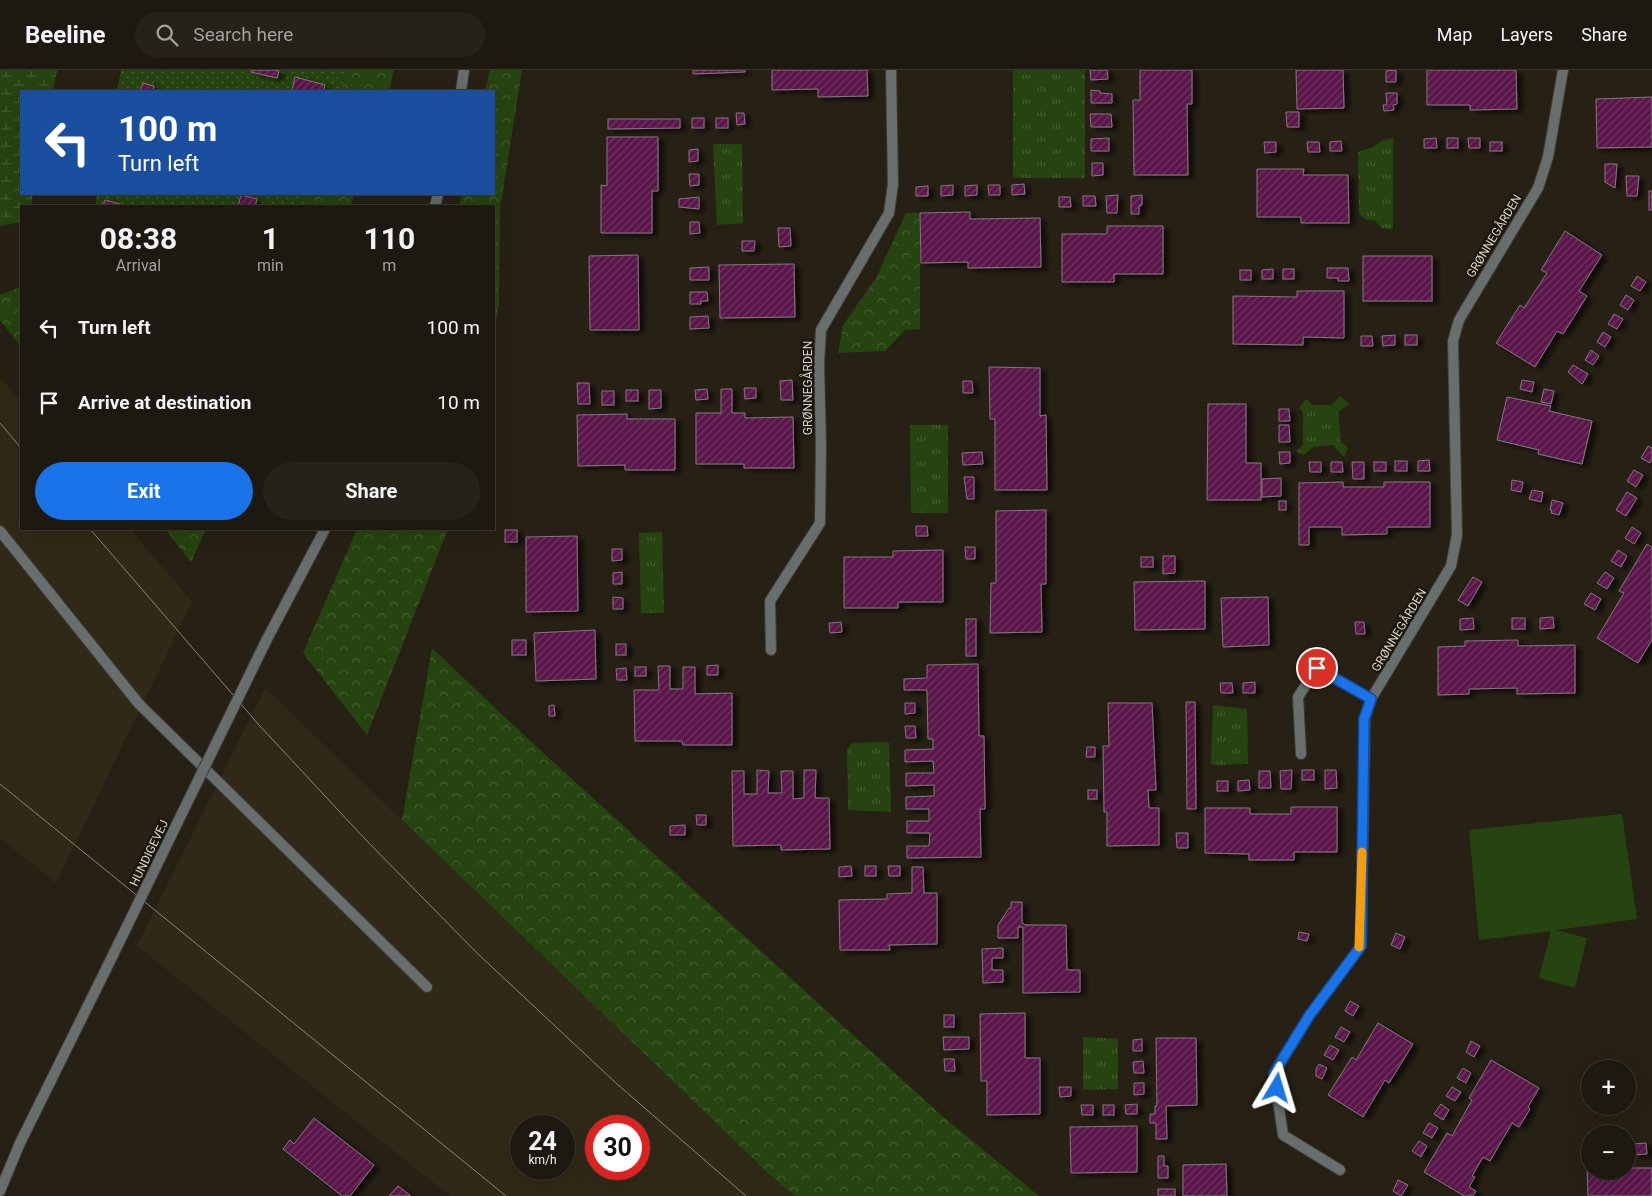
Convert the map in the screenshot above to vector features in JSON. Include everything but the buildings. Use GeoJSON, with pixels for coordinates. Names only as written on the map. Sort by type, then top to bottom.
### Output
{"type":"FeatureCollection","features":[{"type":"Feature","properties":{"kind":"street"},"geometry":{"type":"LineString","coordinates":[[461,90],[464,70]]}},
{"type":"Feature","properties":{"kind":"street","name":"GRØNNEGÅRDEN"},"geometry":{"type":"LineString","coordinates":[[771,650],[770,601],[820,523],[821,446],[818,364],[822,330],[888,213],[893,184],[891,70]]}},
{"type":"Feature","properties":{"kind":"street","name":"GRØNNEGÅRDEN"},"geometry":{"type":"LineString","coordinates":[[1340,1170],[1283,1135],[1274,1073],[1309,1016],[1361,946],[1364,719],[1371,699],[1451,566],[1458,535],[1453,342],[1458,320],[1538,188],[1548,157],[1563,70]]}},
{"type":"Feature","properties":{"kind":"street","name":"HUNDIGEVEJ"},"geometry":{"type":"LineString","coordinates":[[0,1191],[20,1144],[266,641],[324,530]]}},
{"type":"Feature","properties":{"kind":"street"},"geometry":{"type":"LineString","coordinates":[[0,531],[139,704],[427,987]]}},
{"type":"Feature","properties":{"kind":"street"},"geometry":{"type":"LineString","coordinates":[[1301,754],[1298,698],[1317,668],[1371,699]]}},
{"type":"Feature","properties":{"kind":"shaded area"},"geometry":{"type":"Polygon","coordinates":[[[0,377],[20,401],[20,530],[131,530],[192,602],[56,883],[0,838],[0,377]]]}},
{"type":"Feature","properties":{"kind":"shaded area"},"geometry":{"type":"Polygon","coordinates":[[[265,688],[771,1176],[795,1196],[450,1196],[137,946],[265,688]]]}},
{"type":"Feature","properties":{"kind":"green space"},"geometry":{"type":"Polygon","coordinates":[[[0,70],[57,70],[53,90],[20,90],[20,195],[33,195],[31,205],[20,205],[20,222],[0,226],[0,70]]]}},
{"type":"Feature","properties":{"kind":"green space"},"geometry":{"type":"Polygon","coordinates":[[[121,70],[347,70],[340,90],[117,90],[121,70]]]}},
{"type":"Feature","properties":{"kind":"green space"},"geometry":{"type":"Polygon","coordinates":[[[347,70],[394,70],[389,90],[340,90],[347,70]]]}},
{"type":"Feature","properties":{"kind":"green space"},"geometry":{"type":"Polygon","coordinates":[[[490,70],[522,70],[500,210],[499,305],[495,325],[495,205],[459,205],[462,195],[495,195],[495,90],[485,90],[490,70]]]}},
{"type":"Feature","properties":{"kind":"green space"},"geometry":{"type":"Polygon","coordinates":[[[1013,70],[1085,70],[1085,178],[1013,178],[1013,70]]]}},
{"type":"Feature","properties":{"kind":"green space"},"geometry":{"type":"Polygon","coordinates":[[[1393,138],[1393,229],[1382,228],[1374,220],[1366,220],[1359,214],[1358,153],[1384,140],[1393,138]]]}},
{"type":"Feature","properties":{"kind":"green space"},"geometry":{"type":"Polygon","coordinates":[[[713,144],[742,144],[743,223],[717,225],[713,144]]]}},
{"type":"Feature","properties":{"kind":"green space"},"geometry":{"type":"Polygon","coordinates":[[[97,195],[308,195],[304,205],[95,205],[97,195]]]}},
{"type":"Feature","properties":{"kind":"green space"},"geometry":{"type":"Polygon","coordinates":[[[308,195],[355,195],[350,205],[304,205],[308,195]]]}},
{"type":"Feature","properties":{"kind":"green space"},"geometry":{"type":"Polygon","coordinates":[[[906,213],[920,213],[920,329],[905,330],[885,351],[838,353],[843,325],[876,278],[906,213]]]}},
{"type":"Feature","properties":{"kind":"green space"},"geometry":{"type":"Polygon","coordinates":[[[20,287],[20,346],[0,320],[0,295],[20,287]]]}},
{"type":"Feature","properties":{"kind":"green space"},"geometry":{"type":"Polygon","coordinates":[[[1340,396],[1349,404],[1338,412],[1341,442],[1348,448],[1344,457],[1333,445],[1314,447],[1303,455],[1296,451],[1303,445],[1303,412],[1299,408],[1306,399],[1313,405],[1332,405],[1340,396]]]}},
{"type":"Feature","properties":{"kind":"green space"},"geometry":{"type":"Polygon","coordinates":[[[910,425],[948,425],[948,513],[911,513],[910,425]]]}},
{"type":"Feature","properties":{"kind":"green space"},"geometry":{"type":"Polygon","coordinates":[[[166,530],[206,530],[191,562],[166,530]]]}},
{"type":"Feature","properties":{"kind":"green space"},"geometry":{"type":"Polygon","coordinates":[[[357,530],[448,530],[367,735],[303,653],[357,530]]]}},
{"type":"Feature","properties":{"kind":"green space"},"geometry":{"type":"Polygon","coordinates":[[[662,532],[664,613],[641,613],[639,533],[662,532]]]}},
{"type":"Feature","properties":{"kind":"green space"},"geometry":{"type":"Polygon","coordinates":[[[432,648],[527,738],[940,1114],[1039,1196],[795,1196],[771,1176],[402,820],[432,648]]]}},
{"type":"Feature","properties":{"kind":"green space"},"geometry":{"type":"Polygon","coordinates":[[[1213,705],[1247,709],[1248,764],[1211,765],[1213,705]]]}},
{"type":"Feature","properties":{"kind":"green space"},"geometry":{"type":"Polygon","coordinates":[[[889,742],[891,812],[848,810],[847,749],[852,743],[889,742]]]}},
{"type":"Feature","properties":{"kind":"green space"},"geometry":{"type":"Polygon","coordinates":[[[1622,814],[1637,919],[1556,930],[1587,938],[1575,988],[1539,978],[1551,931],[1479,940],[1469,830],[1622,814]]]}},
{"type":"Feature","properties":{"kind":"green space"},"geometry":{"type":"Polygon","coordinates":[[[1083,1037],[1118,1039],[1118,1089],[1083,1090],[1083,1037]]]}},
{"type":"Feature","properties":{"kind":"tram line"},"geometry":{"type":"LineString","coordinates":[[0,423],[20,447]]}},
{"type":"Feature","properties":{"kind":"tram line"},"geometry":{"type":"LineString","coordinates":[[91,530],[259,725],[365,839],[477,953],[617,1084],[746,1196]]}},
{"type":"Feature","properties":{"kind":"tram line"},"geometry":{"type":"LineString","coordinates":[[0,784],[506,1196]]}},
{"type":"Feature","properties":{"kind":"slow traffic"},"geometry":{"type":"LineString","coordinates":[[1359,947],[1361,946],[1362,852]]}},
{"type":"Feature","properties":{"kind":"route"},"geometry":{"type":"LineString","coordinates":[[1277,1088],[1274,1073],[1309,1016],[1361,946],[1364,719],[1371,699],[1317,668]]}}]}
